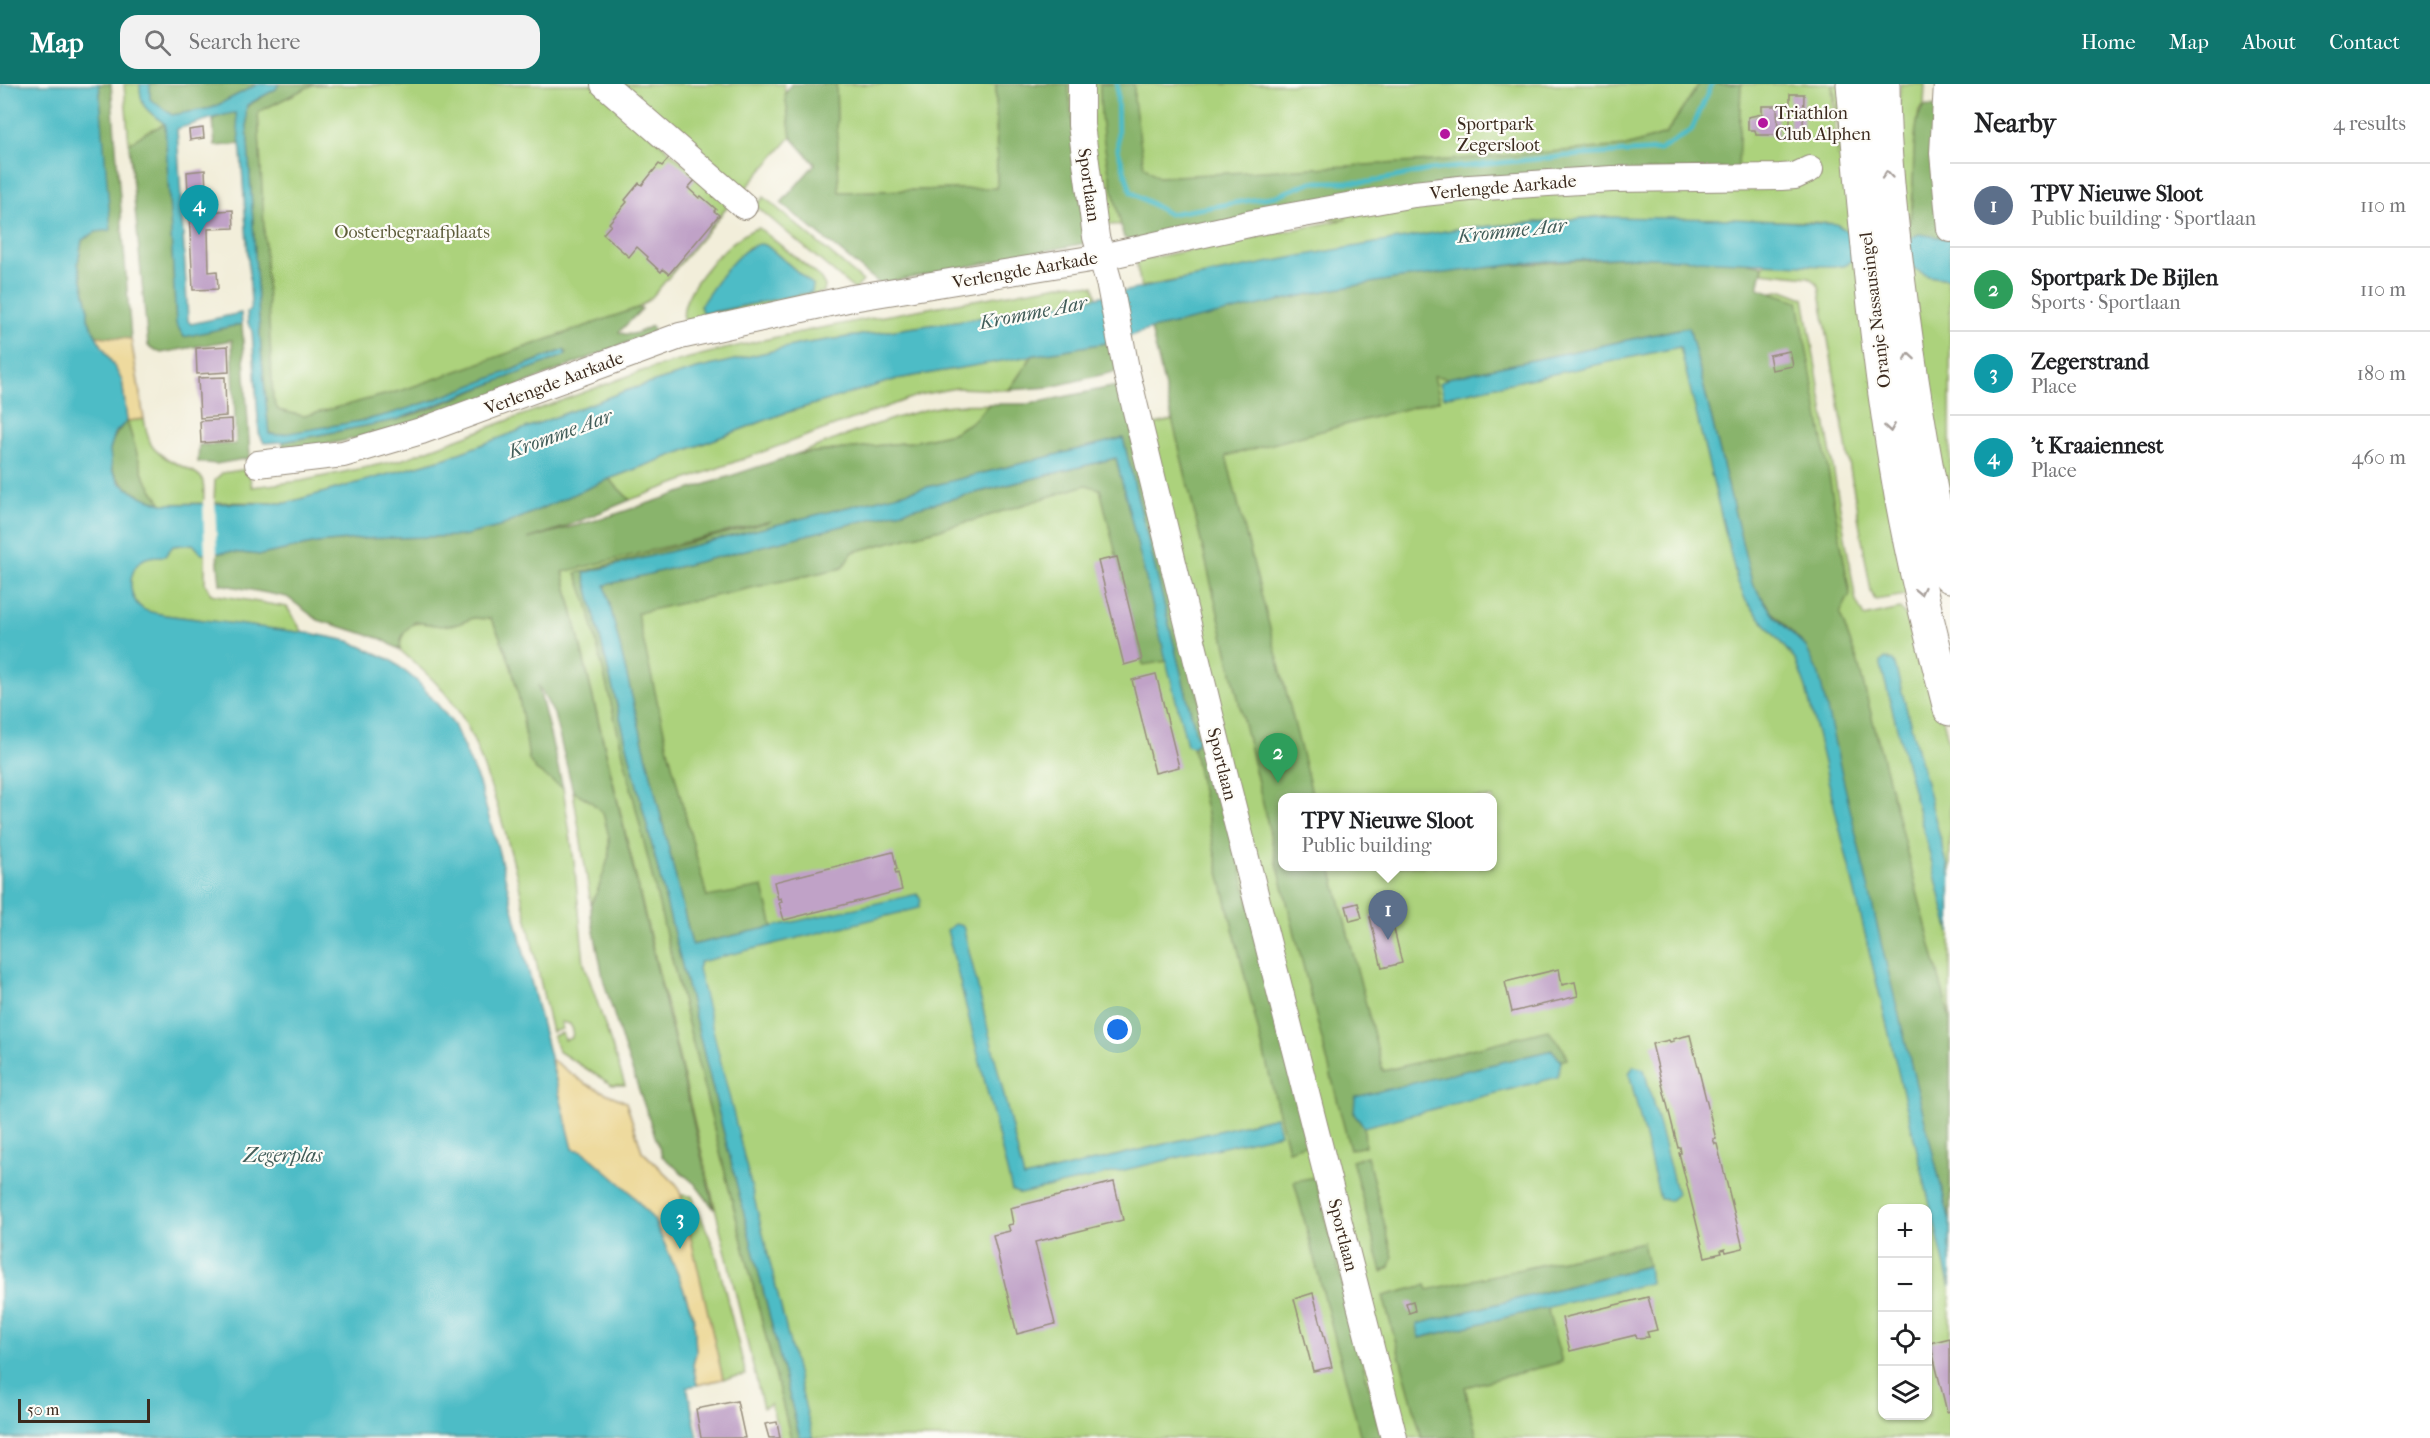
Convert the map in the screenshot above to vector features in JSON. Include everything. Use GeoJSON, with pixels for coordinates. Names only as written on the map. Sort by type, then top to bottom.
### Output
{"type":"FeatureCollection","features":[{"type":"Feature","properties":{"kind":"main road","name":"Oranje Nassausingel"},"geometry":{"type":"LineString","coordinates":[[1853,84],[1879,232],[1883,268],[1881,371],[1908,534],[1950,709]]}},
{"type":"Feature","properties":{"kind":"main road","name":"Oranje Nassausingel"},"geometry":{"type":"LineString","coordinates":[[1879,232],[1884,139],[1883,84]]}},
{"type":"Feature","properties":{"kind":"main road","name":"Oranje Nassausingel"},"geometry":{"type":"LineString","coordinates":[[1883,268],[1906,340],[1945,529],[1950,576]]}},
{"type":"Feature","properties":{"kind":"street"},"geometry":{"type":"LineString","coordinates":[[604,84],[744,206]]}},
{"type":"Feature","properties":{"kind":"street","name":"Sportlaan"},"geometry":{"type":"LineString","coordinates":[[1081,84],[1081,125],[1096,237],[1110,286],[1124,355],[1226,780],[1394,1438]]}},
{"type":"Feature","properties":{"kind":"street"},"geometry":{"type":"LineString","coordinates":[[1947,84],[1943,153],[1950,229]]}},
{"type":"Feature","properties":{"kind":"street","name":"Verlengde Aarkade"},"geometry":{"type":"LineString","coordinates":[[258,464],[343,454],[421,431],[680,336],[852,298],[1102,257],[1253,223],[1414,194],[1469,188],[1611,179],[1781,177],[1795,176],[1810,169]]}},
{"type":"Feature","properties":{"kind":"street"},"geometry":{"type":"LineString","coordinates":[[1908,534],[1945,529]]}},
{"type":"Feature","properties":{"kind":"green space"},"geometry":{"type":"Polygon","coordinates":[[[99,84],[111,84],[131,339],[96,336],[88,318],[88,306],[78,263],[82,240],[96,232],[104,156],[99,84]]]}},
{"type":"Feature","properties":{"kind":"green space"},"geometry":{"type":"Polygon","coordinates":[[[124,84],[140,84],[143,104],[165,124],[145,133],[129,144],[124,84]]]}},
{"type":"Feature","properties":{"kind":"green space"},"geometry":{"type":"Polygon","coordinates":[[[150,84],[258,84],[212,108],[172,115],[150,99],[150,84]]]}},
{"type":"Feature","properties":{"kind":"green space"},"geometry":{"type":"Polygon","coordinates":[[[279,84],[325,84],[312,85],[258,112],[273,398],[278,410],[304,416],[403,390],[637,308],[642,309],[619,332],[632,334],[652,326],[654,332],[423,424],[282,454],[283,442],[396,420],[432,408],[567,353],[564,350],[456,392],[390,414],[305,431],[277,435],[269,433],[261,350],[246,111],[247,106],[276,89],[279,84]]]}},
{"type":"Feature","properties":{"kind":"green space","name":"Oosterbegraafplaats"},"geometry":{"type":"Polygon","coordinates":[[[593,84],[730,204],[652,297],[629,315],[395,396],[302,419],[283,415],[271,403],[258,112],[312,85],[593,84]]]}},
{"type":"Feature","properties":{"kind":"green space"},"geometry":{"type":"Polygon","coordinates":[[[615,84],[784,84],[791,137],[741,194],[615,84]]]}},
{"type":"Feature","properties":{"kind":"green space"},"geometry":{"type":"Polygon","coordinates":[[[791,84],[836,84],[839,192],[997,188],[996,84],[1068,84],[1086,243],[880,284],[781,203],[815,164],[791,137],[785,94],[791,84]]]}},
{"type":"Feature","properties":{"kind":"green space"},"geometry":{"type":"Polygon","coordinates":[[[836,84],[996,84],[997,188],[838,192],[836,84]]]}},
{"type":"Feature","properties":{"kind":"green space","name":"Sportpark Zegersloot"},"geometry":{"type":"Polygon","coordinates":[[[1049,84],[1832,84],[1837,157],[1839,127],[1833,84],[1842,84],[1855,236],[1836,224],[1814,222],[1598,217],[1457,229],[1141,287],[1136,261],[1347,219],[1064,226],[1049,84]]]}},
{"type":"Feature","properties":{"kind":"green space"},"geometry":{"type":"Polygon","coordinates":[[[1100,84],[1134,84],[1134,101],[1144,166],[1158,177],[1434,161],[1626,146],[1666,134],[1699,84],[1741,84],[1738,169],[1657,170],[1137,242],[1124,238],[1119,219],[1104,142],[1100,84]]]}},
{"type":"Feature","properties":{"kind":"green space"},"geometry":{"type":"Polygon","coordinates":[[[1900,84],[1925,84],[1924,106],[1919,110],[1915,141],[1912,208],[1904,241],[1898,123],[1900,84]]]}},
{"type":"Feature","properties":{"kind":"green space"},"geometry":{"type":"Polygon","coordinates":[[[1924,106],[1941,107],[1943,237],[1904,241],[1912,208],[1917,125],[1924,106]]]}},
{"type":"Feature","properties":{"kind":"green space"},"geometry":{"type":"Polygon","coordinates":[[[231,112],[236,113],[241,144],[215,146],[213,119],[231,112]]]}},
{"type":"Feature","properties":{"kind":"green space"},"geometry":{"type":"Polygon","coordinates":[[[165,124],[176,324],[184,337],[242,324],[250,458],[216,464],[198,462],[199,445],[236,444],[232,340],[161,353],[148,346],[129,144],[145,133],[165,124]]]}},
{"type":"Feature","properties":{"kind":"green space"},"geometry":{"type":"Polygon","coordinates":[[[764,197],[863,281],[855,290],[756,206],[764,197]]]}},
{"type":"Feature","properties":{"kind":"green space"},"geometry":{"type":"Polygon","coordinates":[[[759,228],[820,277],[825,286],[824,292],[690,325],[685,322],[684,311],[688,297],[697,282],[721,253],[748,232],[759,228]],[[767,246],[749,247],[731,265],[700,306],[707,315],[757,303],[813,285],[767,246]]]}},
{"type":"Feature","properties":{"kind":"green space"},"geometry":{"type":"Polygon","coordinates":[[[1856,255],[1913,594],[1875,600],[1871,592],[1819,286],[1809,277],[1762,272],[1763,266],[1768,263],[1844,266],[1856,255]]]}},
{"type":"Feature","properties":{"kind":"green space"},"geometry":{"type":"Polygon","coordinates":[[[1632,257],[1740,261],[1763,266],[1758,288],[1798,301],[1850,594],[1840,614],[1858,663],[1950,1019],[1950,1222],[1806,647],[1772,612],[1752,583],[1689,327],[1448,378],[1434,376],[1440,400],[1226,456],[1312,793],[1278,793],[1278,867],[1151,329],[1362,284],[1482,268],[1632,257]]]}},
{"type":"Feature","properties":{"kind":"green space"},"geometry":{"type":"Polygon","coordinates":[[[1908,265],[1928,276],[1947,279],[1950,299],[1950,496],[1944,489],[1908,265]]]}},
{"type":"Feature","properties":{"kind":"green space"},"geometry":{"type":"Polygon","coordinates":[[[1071,283],[1094,286],[1097,298],[1038,309],[801,344],[697,369],[625,391],[446,458],[286,503],[214,502],[215,480],[222,473],[248,469],[252,487],[301,481],[401,460],[639,372],[692,357],[800,332],[1071,283]]]}},
{"type":"Feature","properties":{"kind":"green space"},"geometry":{"type":"Polygon","coordinates":[[[1783,290],[1804,298],[1856,601],[1864,617],[1900,609],[1908,617],[1917,615],[1950,747],[1950,1438],[800,1438],[678,949],[667,939],[791,1438],[780,1438],[771,1404],[763,1408],[563,572],[576,568],[572,552],[1638,318],[1783,290]]]}},
{"type":"Feature","properties":{"kind":"green space"},"geometry":{"type":"Polygon","coordinates":[[[1111,342],[1118,371],[1050,387],[1009,390],[1033,355],[1111,342]]]}},
{"type":"Feature","properties":{"kind":"green space"},"geometry":{"type":"Polygon","coordinates":[[[1033,355],[1009,390],[956,388],[919,395],[630,500],[609,479],[782,414],[897,379],[1033,355]]]}},
{"type":"Feature","properties":{"kind":"green space"},"geometry":{"type":"Polygon","coordinates":[[[1122,385],[1308,1144],[1288,1150],[1219,872],[1193,748],[1198,742],[1123,438],[584,573],[800,1438],[791,1438],[667,939],[587,603],[576,573],[771,521],[563,572],[714,1209],[695,1184],[662,1156],[604,982],[591,916],[591,904],[609,856],[609,837],[603,813],[589,800],[573,791],[554,714],[538,685],[563,788],[536,770],[529,760],[512,670],[500,636],[491,619],[473,618],[458,624],[441,626],[415,622],[404,634],[400,650],[382,639],[318,620],[287,597],[220,584],[217,553],[261,555],[317,543],[358,539],[462,536],[499,527],[609,479],[630,500],[565,527],[528,539],[604,518],[797,454],[912,442],[953,433],[973,421],[989,404],[1029,404],[1122,385]]]}},
{"type":"Feature","properties":{"kind":"green space"},"geometry":{"type":"Polygon","coordinates":[[[989,404],[973,421],[953,433],[912,442],[797,454],[920,411],[944,406],[989,404]]]}},
{"type":"Feature","properties":{"kind":"green space"},"geometry":{"type":"Polygon","coordinates":[[[144,419],[149,440],[157,452],[172,462],[195,472],[202,479],[204,503],[162,504],[144,477],[127,421],[144,419]]]}},
{"type":"Feature","properties":{"kind":"green space"},"geometry":{"type":"Polygon","coordinates":[[[127,421],[144,477],[162,504],[133,491],[114,472],[110,461],[110,448],[116,435],[127,421]]]}},
{"type":"Feature","properties":{"kind":"green space"},"geometry":{"type":"Polygon","coordinates":[[[1116,458],[1168,661],[1143,665],[1100,489],[1086,485],[975,520],[853,552],[842,568],[637,613],[669,753],[707,897],[763,887],[773,927],[692,945],[605,585],[1116,458]]]}},
{"type":"Feature","properties":{"kind":"green space"},"geometry":{"type":"Polygon","coordinates":[[[193,544],[202,554],[205,554],[205,583],[211,594],[287,607],[303,633],[165,615],[143,609],[133,596],[131,588],[133,572],[137,565],[150,556],[164,556],[173,546],[193,544]]]}},
{"type":"Feature","properties":{"kind":"green space"},"geometry":{"type":"Polygon","coordinates":[[[473,618],[491,619],[500,637],[513,674],[536,770],[563,788],[574,861],[584,963],[625,1085],[612,1085],[558,1051],[553,1036],[562,1033],[565,1040],[572,1038],[573,1030],[570,1024],[561,1022],[562,1029],[552,1032],[515,868],[476,745],[448,697],[400,650],[401,637],[405,629],[412,625],[461,623],[473,618]]]}},
{"type":"Feature","properties":{"kind":"green space"},"geometry":{"type":"Polygon","coordinates":[[[573,791],[600,809],[608,823],[610,835],[605,872],[591,904],[573,791]]]}},
{"type":"Feature","properties":{"kind":"green space"},"geometry":{"type":"Polygon","coordinates":[[[1279,871],[1332,871],[1383,1071],[1548,1030],[1564,1050],[1567,1059],[1561,1061],[1552,1050],[1356,1097],[1354,1114],[1364,1127],[1365,1146],[1350,1150],[1279,871]]]}},
{"type":"Feature","properties":{"kind":"green space"},"geometry":{"type":"Polygon","coordinates":[[[1367,1156],[1393,1257],[1390,1267],[1382,1272],[1352,1160],[1367,1156]]]}},
{"type":"Feature","properties":{"kind":"green space"},"geometry":{"type":"Polygon","coordinates":[[[1315,1177],[1382,1438],[1361,1438],[1294,1181],[1315,1177]]]}},
{"type":"Feature","properties":{"kind":"green space"},"geometry":{"type":"Polygon","coordinates":[[[681,1195],[692,1196],[715,1250],[746,1375],[723,1379],[681,1195]]]}},
{"type":"Feature","properties":{"kind":"green space"},"geometry":{"type":"Polygon","coordinates":[[[1643,1242],[1648,1266],[1418,1324],[1420,1338],[1547,1307],[1562,1362],[1465,1387],[1477,1438],[1422,1438],[1383,1296],[1426,1285],[1428,1290],[1643,1242]]]}},
{"type":"Feature","properties":{"kind":"sand"},"geometry":{"type":"Polygon","coordinates":[[[96,336],[131,339],[144,419],[127,421],[122,380],[96,336]]]}},
{"type":"Feature","properties":{"kind":"sand"},"geometry":{"type":"Polygon","coordinates":[[[551,1059],[586,1084],[626,1102],[642,1151],[677,1185],[723,1379],[697,1385],[693,1365],[696,1353],[694,1319],[679,1277],[654,1220],[573,1150],[551,1059]]]}},
{"type":"Feature","properties":{"kind":"water","name":"Zegerplas"},"geometry":{"type":"Polygon","coordinates":[[[0,84],[99,84],[111,230],[96,232],[82,240],[78,263],[88,306],[88,318],[122,380],[127,421],[115,433],[110,450],[112,470],[120,483],[138,495],[162,504],[286,503],[446,458],[625,391],[697,369],[801,344],[1038,309],[1300,256],[1457,229],[1598,217],[1733,219],[1836,224],[1855,236],[1904,241],[1919,234],[1950,239],[1950,279],[1928,276],[1908,265],[1856,258],[1844,266],[1822,266],[1632,257],[1536,262],[1394,279],[1324,291],[1151,329],[1111,342],[897,379],[782,414],[609,479],[499,527],[462,536],[358,539],[317,543],[261,555],[231,552],[202,554],[193,544],[173,546],[165,556],[143,560],[133,572],[131,588],[137,603],[143,609],[165,615],[314,634],[349,641],[391,660],[418,682],[454,725],[479,783],[498,849],[573,1149],[583,1151],[629,1191],[654,1220],[679,1277],[694,1319],[696,1353],[693,1365],[697,1385],[687,1387],[698,1438],[0,1438],[0,84]]]}},
{"type":"Feature","properties":{"kind":"water"},"geometry":{"type":"Polygon","coordinates":[[[140,84],[150,84],[150,99],[172,115],[212,108],[258,84],[279,84],[276,89],[247,105],[246,111],[261,350],[269,434],[277,435],[366,420],[393,413],[434,400],[564,350],[566,355],[396,420],[283,442],[264,443],[259,433],[252,330],[248,323],[247,312],[250,310],[251,302],[241,152],[236,113],[177,129],[188,321],[191,324],[241,313],[242,324],[184,337],[176,324],[165,124],[143,104],[140,84]]]}},
{"type":"Feature","properties":{"kind":"water"},"geometry":{"type":"Polygon","coordinates":[[[761,244],[767,246],[813,285],[812,292],[703,314],[700,306],[726,269],[743,252],[761,244]]]}},
{"type":"Feature","properties":{"kind":"water"},"geometry":{"type":"Polygon","coordinates":[[[1689,327],[1752,583],[1774,616],[1806,647],[1819,675],[1883,951],[1950,1222],[1950,1288],[1932,1213],[1932,1204],[1930,1204],[1806,688],[1796,661],[1746,601],[1737,580],[1680,347],[1444,397],[1440,383],[1448,378],[1689,327]]]}},
{"type":"Feature","properties":{"kind":"water"},"geometry":{"type":"Polygon","coordinates":[[[1123,438],[1198,742],[1193,747],[1187,745],[1116,458],[605,585],[692,945],[917,894],[921,900],[919,908],[700,962],[698,969],[813,1438],[800,1438],[584,573],[1123,438]]]}},
{"type":"Feature","properties":{"kind":"water"},"geometry":{"type":"Polygon","coordinates":[[[1885,658],[1893,661],[1895,665],[1950,875],[1950,933],[1881,666],[1885,658]]]}},
{"type":"Feature","properties":{"kind":"water"},"geometry":{"type":"Polygon","coordinates":[[[955,924],[963,926],[1024,1178],[1276,1117],[1280,1134],[1021,1194],[1012,1191],[947,930],[955,924]]]}},
{"type":"Feature","properties":{"kind":"water"},"geometry":{"type":"Polygon","coordinates":[[[1552,1050],[1561,1061],[1558,1077],[1364,1127],[1354,1114],[1355,1097],[1552,1050]]]}},
{"type":"Feature","properties":{"kind":"water"},"geometry":{"type":"Polygon","coordinates":[[[1634,1066],[1644,1069],[1677,1194],[1670,1200],[1660,1199],[1629,1073],[1634,1066]]]}},
{"type":"Feature","properties":{"kind":"water"},"geometry":{"type":"Polygon","coordinates":[[[1648,1266],[1650,1283],[1419,1338],[1417,1324],[1648,1266]]]}},
{"type":"Feature","properties":{"kind":"pier"},"geometry":{"type":"Polygon","coordinates":[[[215,499],[217,556],[205,557],[203,500],[215,499]]]}},
{"type":"Feature","properties":{"kind":"building"},"geometry":{"type":"Polygon","coordinates":[[[1790,94],[1804,94],[1803,129],[1790,129],[1790,94]]]}},
{"type":"Feature","properties":{"kind":"building","name":"Triathlon Club Alphen"},"geometry":{"type":"Polygon","coordinates":[[[1762,106],[1777,106],[1778,135],[1756,135],[1755,130],[1748,130],[1748,117],[1762,114],[1762,106]]]}},
{"type":"Feature","properties":{"kind":"building"},"geometry":{"type":"Polygon","coordinates":[[[203,128],[204,138],[190,140],[189,130],[203,128]]]}},
{"type":"Feature","properties":{"kind":"building"},"geometry":{"type":"Polygon","coordinates":[[[670,157],[696,179],[688,188],[716,209],[714,211],[719,215],[669,274],[663,269],[661,272],[637,247],[629,257],[603,234],[639,183],[642,185],[659,164],[662,166],[670,157]]]}},
{"type":"Feature","properties":{"kind":"building"},"geometry":{"type":"Polygon","coordinates":[[[205,170],[207,212],[233,210],[234,228],[208,229],[209,272],[217,271],[218,289],[193,290],[187,172],[205,170]]]}},
{"type":"Feature","properties":{"kind":"building"},"geometry":{"type":"Polygon","coordinates":[[[228,346],[229,372],[197,374],[196,348],[228,346]]]}},
{"type":"Feature","properties":{"kind":"building"},"geometry":{"type":"Polygon","coordinates":[[[1790,351],[1793,366],[1772,370],[1769,355],[1790,351]]]}},
{"type":"Feature","properties":{"kind":"building"},"geometry":{"type":"Polygon","coordinates":[[[225,377],[226,416],[200,418],[198,378],[225,377]]]}},
{"type":"Feature","properties":{"kind":"building"},"geometry":{"type":"Polygon","coordinates":[[[232,419],[233,441],[201,443],[200,421],[232,419]]]}},
{"type":"Feature","properties":{"kind":"building"},"geometry":{"type":"Polygon","coordinates":[[[1117,557],[1142,660],[1124,665],[1098,561],[1117,557]]]}},
{"type":"Feature","properties":{"kind":"building"},"geometry":{"type":"Polygon","coordinates":[[[1156,674],[1179,767],[1155,773],[1132,680],[1156,674]]]}},
{"type":"Feature","properties":{"kind":"building"},"geometry":{"type":"Polygon","coordinates":[[[893,852],[897,869],[895,870],[896,874],[898,873],[902,890],[784,920],[779,903],[782,902],[781,898],[778,899],[774,882],[893,852]]]}},
{"type":"Feature","properties":{"kind":"building"},"geometry":{"type":"Polygon","coordinates":[[[1358,903],[1362,918],[1350,921],[1346,906],[1358,903]]]}},
{"type":"Feature","properties":{"kind":"building"},"geometry":{"type":"Polygon","coordinates":[[[1390,912],[1402,963],[1382,968],[1370,917],[1390,912]]]}},
{"type":"Feature","properties":{"kind":"building"},"geometry":{"type":"Polygon","coordinates":[[[1559,969],[1562,985],[1575,982],[1578,996],[1512,1012],[1505,982],[1559,969]]]}},
{"type":"Feature","properties":{"kind":"building"},"geometry":{"type":"Polygon","coordinates":[[[1690,1035],[1716,1139],[1713,1139],[1717,1144],[1743,1248],[1726,1252],[1725,1249],[1721,1250],[1722,1253],[1705,1257],[1679,1153],[1681,1153],[1680,1147],[1678,1148],[1652,1044],[1669,1040],[1670,1042],[1674,1041],[1673,1039],[1690,1035]]]}},
{"type":"Feature","properties":{"kind":"building"},"geometry":{"type":"Polygon","coordinates":[[[1114,1182],[1123,1220],[1035,1242],[1055,1324],[1017,1334],[993,1235],[1010,1231],[1008,1225],[1013,1224],[1010,1208],[1114,1182]]]}},
{"type":"Feature","properties":{"kind":"building"},"geometry":{"type":"Polygon","coordinates":[[[1313,1293],[1332,1367],[1313,1371],[1294,1299],[1313,1293]]]}},
{"type":"Feature","properties":{"kind":"building"},"geometry":{"type":"Polygon","coordinates":[[[1648,1297],[1657,1330],[1647,1332],[1649,1337],[1637,1338],[1636,1335],[1570,1351],[1562,1318],[1648,1297]]]}},
{"type":"Feature","properties":{"kind":"building"},"geometry":{"type":"Polygon","coordinates":[[[1413,1301],[1415,1311],[1409,1313],[1406,1303],[1413,1301]]]}},
{"type":"Feature","properties":{"kind":"building"},"geometry":{"type":"Polygon","coordinates":[[[1950,1338],[1950,1411],[1947,1412],[1932,1351],[1932,1342],[1950,1338]]]}},
{"type":"Feature","properties":{"kind":"building"},"geometry":{"type":"Polygon","coordinates":[[[737,1401],[745,1438],[701,1438],[696,1409],[737,1401]]]}},
{"type":"Feature","properties":{"kind":"building"},"geometry":{"type":"Polygon","coordinates":[[[777,1422],[780,1438],[769,1438],[765,1424],[777,1422]]]}},
{"type":"Feature","properties":{"kind":"waterway"},"geometry":{"type":"LineString","coordinates":[[1117,84],[1118,150],[1131,192],[1169,214],[1276,196],[1311,182],[1370,182],[1429,170],[1567,156],[1660,150],[1691,131],[1712,84]]}},
{"type":"Feature","properties":{"kind":"place","name":"Triathlon Club Alphen"},"geometry":{"type":"Point","coordinates":[1763,123]}},
{"type":"Feature","properties":{"kind":"place","name":"Sportpark Zegersloot"},"geometry":{"type":"Point","coordinates":[1445,134]}},
{"type":"Feature","properties":{"kind":"place","name":"'t Kraaiennest"},"geometry":{"type":"Point","coordinates":[199,235]}},
{"type":"Feature","properties":{"kind":"place","name":"Sportpark De Bijlen"},"geometry":{"type":"Point","coordinates":[1278,783]}},
{"type":"Feature","properties":{"kind":"place","name":"TPV Nieuwe Sloot"},"geometry":{"type":"Point","coordinates":[1388,940]}},
{"type":"Feature","properties":{"kind":"place","name":"Zegerstrand"},"geometry":{"type":"Point","coordinates":[680,1249]}},
{"type":"Feature","properties":{"kind":"water label","name":"Kromme Aar"},"geometry":{"type":"Point","coordinates":[1512,230]}},
{"type":"Feature","properties":{"kind":"water label","name":"Kromme Aar"},"geometry":{"type":"Point","coordinates":[1033,312]}},
{"type":"Feature","properties":{"kind":"water label","name":"Kromme Aar"},"geometry":{"type":"Point","coordinates":[560,433]}}]}
